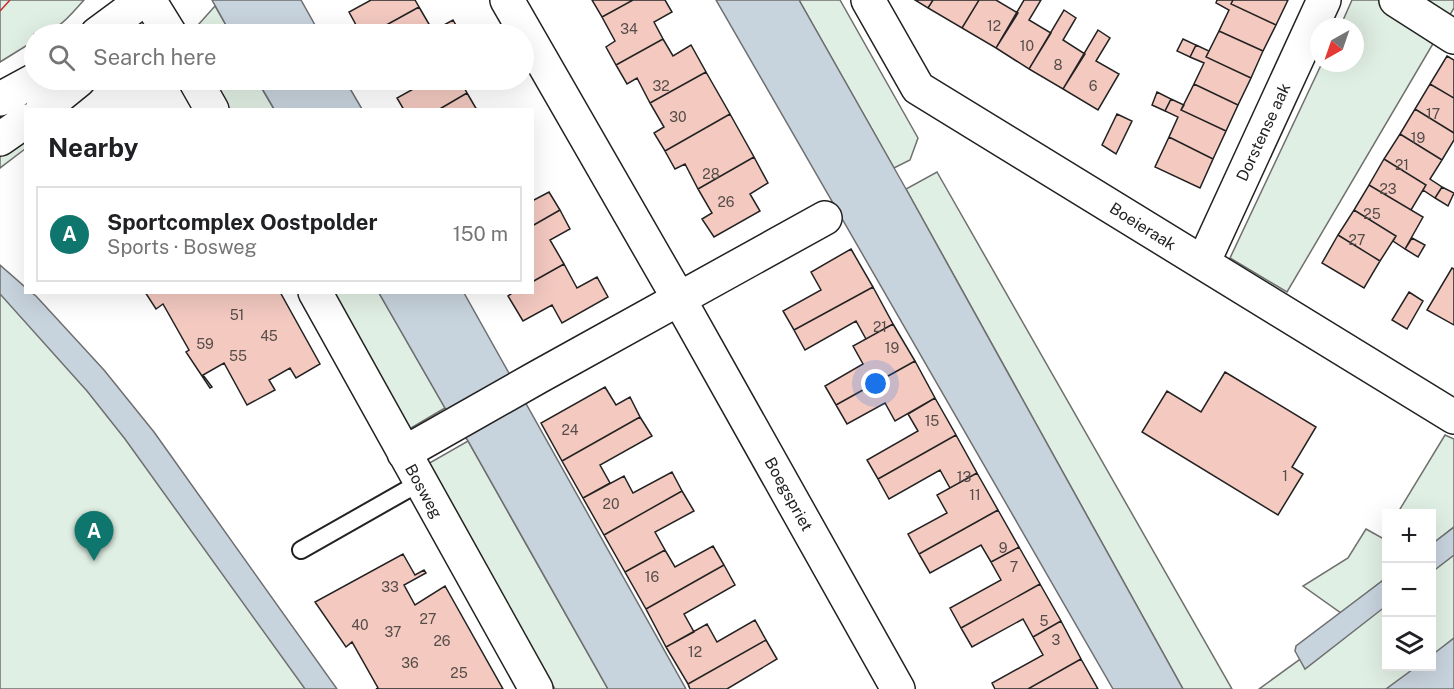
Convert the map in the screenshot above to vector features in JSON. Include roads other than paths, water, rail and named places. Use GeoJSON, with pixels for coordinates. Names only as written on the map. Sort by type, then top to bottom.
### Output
{"type":"FeatureCollection","features":[{"type":"Feature","properties":{"kind":"street"},"geometry":{"type":"LineString","coordinates":[[111,24],[145,0]]}},
{"type":"Feature","properties":{"kind":"street"},"geometry":{"type":"LineString","coordinates":[[125,24],[145,0]]}},
{"type":"Feature","properties":{"kind":"street"},"geometry":{"type":"LineString","coordinates":[[145,0],[163,24]]}},
{"type":"Feature","properties":{"kind":"street","name":"Boegspriet"},"geometry":{"type":"LineString","coordinates":[[507,0],[521,24]]}},
{"type":"Feature","properties":{"kind":"street","name":"Boeieraak"},"geometry":{"type":"LineString","coordinates":[[868,0],[918,88],[1454,417]]}},
{"type":"Feature","properties":{"kind":"street","name":"Dorstense aak"},"geometry":{"type":"LineString","coordinates":[[1203,263],[1324,0]]}},
{"type":"Feature","properties":{"kind":"street"},"geometry":{"type":"LineString","coordinates":[[1396,0],[1454,37]]}},
{"type":"Feature","properties":{"kind":"street","name":"Boegspriet"},"geometry":{"type":"LineString","coordinates":[[534,47],[680,299],[898,689]]}},
{"type":"Feature","properties":{"kind":"street"},"geometry":{"type":"LineString","coordinates":[[0,99],[24,86]]}},
{"type":"Feature","properties":{"kind":"street"},"geometry":{"type":"LineString","coordinates":[[44,108],[67,90]]}},
{"type":"Feature","properties":{"kind":"street"},"geometry":{"type":"LineString","coordinates":[[201,90],[211,108]]}},
{"type":"Feature","properties":{"kind":"street"},"geometry":{"type":"LineString","coordinates":[[0,139],[24,122]]}},
{"type":"Feature","properties":{"kind":"street"},"geometry":{"type":"LineString","coordinates":[[404,453],[825,218]]}},
{"type":"Feature","properties":{"kind":"street","name":"Bosweg"},"geometry":{"type":"LineString","coordinates":[[316,294],[419,483],[536,689]]}},
{"type":"Feature","properties":{"kind":"lane"},"geometry":{"type":"LineString","coordinates":[[301,550],[419,483]]}},
{"type":"Feature","properties":{"kind":"place","name":"Sportcomplex Oostpolder"},"geometry":{"type":"Point","coordinates":[94,561]}}]}
